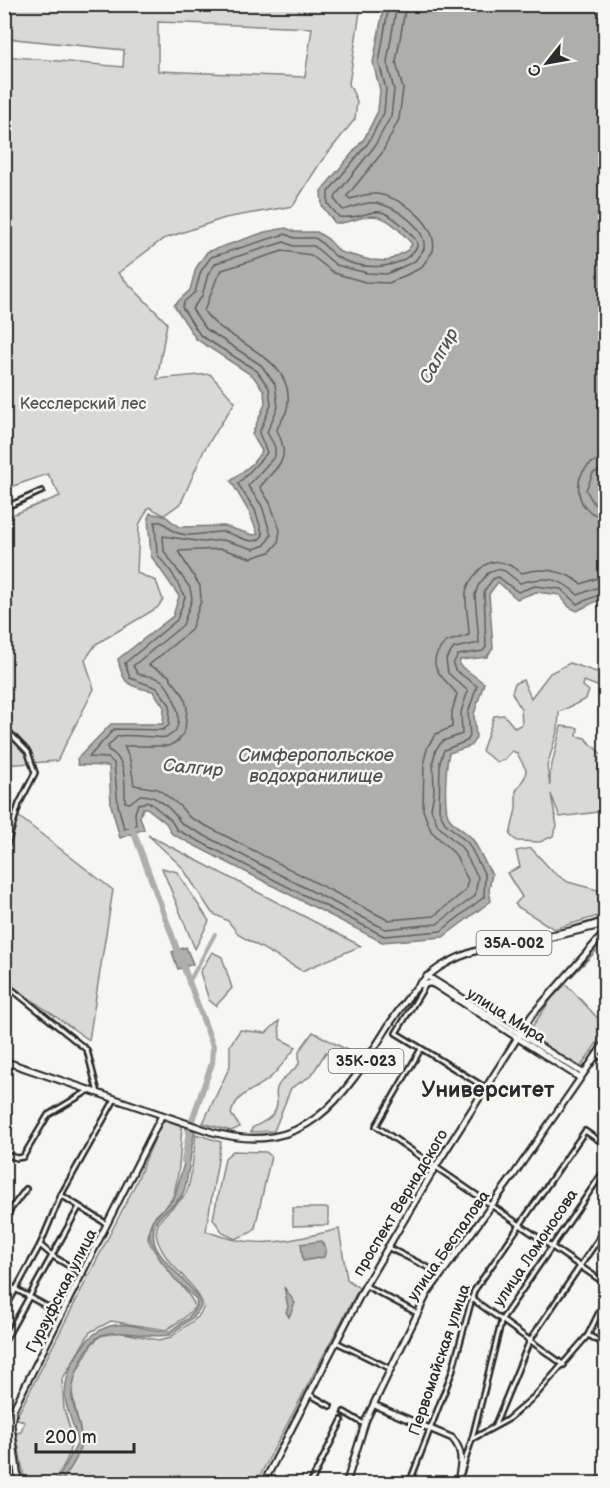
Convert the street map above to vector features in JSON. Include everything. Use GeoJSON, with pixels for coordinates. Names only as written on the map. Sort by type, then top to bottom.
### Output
{"type":"FeatureCollection","features":[{"type":"Feature","properties":{"kind":"main road","name":"35К-023"},"geometry":{"type":"LineString","coordinates":[[4,1061],[226,1136],[260,1138],[290,1132],[338,1100],[417,986],[427,976],[476,956],[606,922]]}},
{"type":"Feature","properties":{"kind":"main road","name":"проспект Вернадского"},"geometry":{"type":"LineString","coordinates":[[263,1484],[365,1286],[436,1166],[546,996],[606,932]]}},
{"type":"Feature","properties":{"kind":"main road","name":"улица Мира"},"geometry":{"type":"LineString","coordinates":[[427,976],[519,1036]]}},
{"type":"Feature","properties":{"kind":"main road","name":"улица Мира"},"geometry":{"type":"LineString","coordinates":[[427,984],[435,985],[582,1075]]}},
{"type":"Feature","properties":{"kind":"main road"},"geometry":{"type":"LineString","coordinates":[[417,986],[427,984]]}},
{"type":"Feature","properties":{"kind":"main road","name":"улица Беспалова"},"geometry":{"type":"LineString","coordinates":[[346,1484],[364,1424],[427,1294],[606,1041]]}},
{"type":"Feature","properties":{"kind":"main road","name":"Гурзуфская улица"},"geometry":{"type":"LineString","coordinates":[[11,1418],[162,1115]]}},
{"type":"Feature","properties":{"kind":"main road"},"geometry":{"type":"LineString","coordinates":[[374,1405],[430,1427],[457,1443],[461,1456],[459,1476]]}},
{"type":"Feature","properties":{"kind":"main road"},"geometry":{"type":"LineString","coordinates":[[11,1418],[19,1484]]}},
{"type":"Feature","properties":{"kind":"main road","name":"улица Ломоносова"},"geometry":{"type":"LineString","coordinates":[[457,1484],[459,1476]]}},
{"type":"Feature","properties":{"kind":"street"},"geometry":{"type":"LineString","coordinates":[[4,508],[42,491]]}},
{"type":"Feature","properties":{"kind":"street"},"geometry":{"type":"LineString","coordinates":[[4,727],[28,752],[35,773],[19,804],[4,854]]}},
{"type":"Feature","properties":{"kind":"street"},"geometry":{"type":"LineString","coordinates":[[4,983],[87,1050],[99,1094]]}},
{"type":"Feature","properties":{"kind":"street"},"geometry":{"type":"LineString","coordinates":[[427,984],[396,1033],[486,1088]]}},
{"type":"Feature","properties":{"kind":"street"},"geometry":{"type":"LineString","coordinates":[[421,1049],[376,1126],[436,1166],[518,1226],[606,1284]]}},
{"type":"Feature","properties":{"kind":"street"},"geometry":{"type":"LineString","coordinates":[[596,1054],[606,1061]]}},
{"type":"Feature","properties":{"kind":"street"},"geometry":{"type":"LineString","coordinates":[[4,1154],[17,1158],[23,1157],[48,1115],[88,1090]]}},
{"type":"Feature","properties":{"kind":"street"},"geometry":{"type":"LineString","coordinates":[[4,1311],[40,1245],[61,1195],[115,1099]]}},
{"type":"Feature","properties":{"kind":"street","name":"Первомайская улица"},"geometry":{"type":"LineString","coordinates":[[409,1484],[452,1372],[471,1298],[585,1131],[606,1145]]}},
{"type":"Feature","properties":{"kind":"street","name":"улица Ломоносова"},"geometry":{"type":"LineString","coordinates":[[459,1476],[472,1439],[502,1319],[606,1168]]}},
{"type":"Feature","properties":{"kind":"street"},"geometry":{"type":"LineString","coordinates":[[4,1218],[26,1189]]}},
{"type":"Feature","properties":{"kind":"street"},"geometry":{"type":"LineString","coordinates":[[61,1195],[108,1225]]}},
{"type":"Feature","properties":{"kind":"street"},"geometry":{"type":"LineString","coordinates":[[4,1342],[27,1296],[79,1207]]}},
{"type":"Feature","properties":{"kind":"street"},"geometry":{"type":"LineString","coordinates":[[495,1425],[530,1340],[606,1228]]}},
{"type":"Feature","properties":{"kind":"street"},"geometry":{"type":"LineString","coordinates":[[40,1245],[51,1255],[83,1274]]}},
{"type":"Feature","properties":{"kind":"street"},"geometry":{"type":"LineString","coordinates":[[387,1247],[441,1274]]}},
{"type":"Feature","properties":{"kind":"street"},"geometry":{"type":"LineString","coordinates":[[4,1283],[63,1314]]}},
{"type":"Feature","properties":{"kind":"street"},"geometry":{"type":"LineString","coordinates":[[365,1286],[417,1313]]}},
{"type":"Feature","properties":{"kind":"street"},"geometry":{"type":"LineString","coordinates":[[471,1298],[564,1365]]}},
{"type":"Feature","properties":{"kind":"street"},"geometry":{"type":"LineString","coordinates":[[472,1439],[511,1418],[564,1365],[588,1335],[606,1298]]}},
{"type":"Feature","properties":{"kind":"street"},"geometry":{"type":"LineString","coordinates":[[588,1335],[606,1345]]}},
{"type":"Feature","properties":{"kind":"street"},"geometry":{"type":"LineString","coordinates":[[336,1342],[392,1370]]}},
{"type":"Feature","properties":{"kind":"street"},"geometry":{"type":"LineString","coordinates":[[309,1394],[330,1406]]}},
{"type":"Feature","properties":{"kind":"street"},"geometry":{"type":"LineString","coordinates":[[344,1412],[364,1424]]}},
{"type":"Feature","properties":{"kind":"street"},"geometry":{"type":"LineString","coordinates":[[4,1416],[11,1418]]}},
{"type":"Feature","properties":{"kind":"street"},"geometry":{"type":"LineString","coordinates":[[310,1484],[342,1420]]}},
{"type":"Feature","properties":{"kind":"street"},"geometry":{"type":"LineString","coordinates":[[593,1484],[606,1475]]}},
{"type":"Feature","properties":{"kind":"green space","name":"Кесслерский лес"},"geometry":{"type":"Polygon","coordinates":[[[5,5],[361,5],[349,84],[357,101],[355,119],[320,163],[293,206],[225,218],[163,239],[118,273],[167,323],[157,379],[210,374],[235,402],[204,450],[181,503],[164,515],[149,507],[139,525],[137,573],[156,581],[163,600],[157,608],[96,644],[85,660],[94,689],[57,761],[5,765],[4,518],[60,496],[48,474],[5,489],[5,56],[123,67],[124,50],[5,38],[5,5]],[[158,22],[158,71],[305,77],[312,28],[158,22]]]}},
{"type":"Feature","properties":{"kind":"green space"},"geometry":{"type":"Polygon","coordinates":[[[570,663],[596,672],[605,663],[605,689],[584,681],[583,686],[589,691],[586,699],[559,712],[558,729],[547,766],[550,786],[550,773],[561,726],[578,728],[577,736],[585,738],[605,758],[605,811],[560,817],[551,794],[557,826],[553,836],[540,842],[517,841],[510,835],[516,809],[516,791],[525,777],[526,770],[517,753],[512,751],[504,760],[497,762],[482,751],[494,716],[504,715],[515,728],[522,724],[521,709],[512,693],[515,683],[523,680],[531,698],[550,673],[570,663]]]}},
{"type":"Feature","properties":{"kind":"green space"},"geometry":{"type":"Polygon","coordinates":[[[4,805],[113,890],[89,1040],[5,981],[4,805]]]}},
{"type":"Feature","properties":{"kind":"green space"},"geometry":{"type":"Polygon","coordinates":[[[148,835],[361,946],[302,971],[239,935],[228,921],[212,913],[182,867],[148,835]]]}},
{"type":"Feature","properties":{"kind":"green space"},"geometry":{"type":"Polygon","coordinates":[[[531,848],[553,872],[568,882],[605,892],[605,914],[554,929],[518,907],[515,904],[522,897],[507,873],[520,867],[516,851],[531,848]]]}},
{"type":"Feature","properties":{"kind":"green space"},"geometry":{"type":"Polygon","coordinates":[[[162,868],[177,872],[209,921],[195,949],[162,868]]]}},
{"type":"Feature","properties":{"kind":"green space"},"geometry":{"type":"Polygon","coordinates":[[[605,937],[605,942],[572,976],[570,973],[605,937]]]}},
{"type":"Feature","properties":{"kind":"green space"},"geometry":{"type":"Polygon","coordinates":[[[212,952],[222,957],[232,988],[216,1006],[209,1000],[200,972],[212,952]]]}},
{"type":"Feature","properties":{"kind":"green space"},"geometry":{"type":"Polygon","coordinates":[[[566,984],[605,1026],[605,1031],[580,1068],[527,1034],[552,998],[566,984]]]}},
{"type":"Feature","properties":{"kind":"green space"},"geometry":{"type":"Polygon","coordinates":[[[279,1021],[280,1039],[296,1047],[271,1077],[238,1100],[231,1114],[240,1127],[231,1131],[203,1123],[230,1066],[230,1045],[240,1030],[266,1033],[279,1021]]]}},
{"type":"Feature","properties":{"kind":"green space"},"geometry":{"type":"Polygon","coordinates":[[[313,1032],[351,1052],[341,1058],[326,1052],[311,1076],[291,1088],[274,1131],[251,1132],[252,1128],[275,1112],[277,1088],[299,1064],[299,1051],[313,1032]]]}},
{"type":"Feature","properties":{"kind":"green space"},"geometry":{"type":"Polygon","coordinates":[[[166,1120],[182,1126],[177,1179],[170,1202],[151,1223],[148,1239],[158,1257],[189,1295],[195,1307],[183,1319],[166,1330],[111,1321],[90,1332],[62,1380],[64,1409],[73,1438],[67,1459],[54,1483],[25,1483],[16,1433],[21,1432],[24,1422],[16,1418],[134,1187],[161,1124],[166,1120]]]}},
{"type":"Feature","properties":{"kind":"green space"},"geometry":{"type":"Polygon","coordinates":[[[196,1134],[221,1142],[206,1231],[241,1241],[272,1242],[339,1229],[347,1279],[359,1288],[256,1483],[61,1484],[81,1439],[72,1392],[75,1375],[92,1344],[100,1336],[119,1332],[159,1340],[171,1337],[198,1317],[204,1307],[194,1290],[162,1251],[156,1234],[160,1220],[181,1199],[188,1188],[196,1134]]]}},
{"type":"Feature","properties":{"kind":"green space"},"geometry":{"type":"Polygon","coordinates":[[[233,1151],[266,1152],[271,1156],[255,1228],[252,1232],[235,1239],[223,1233],[213,1219],[225,1158],[233,1151]]]}},
{"type":"Feature","properties":{"kind":"green space"},"geometry":{"type":"Polygon","coordinates":[[[293,1208],[328,1208],[328,1225],[293,1226],[293,1208]]]}},
{"type":"Feature","properties":{"kind":"water","name":"Симферопольское водохранилище"},"geometry":{"type":"Polygon","coordinates":[[[384,5],[606,5],[606,477],[600,489],[605,497],[605,597],[577,611],[569,607],[560,595],[536,592],[517,599],[498,582],[489,594],[493,648],[487,657],[460,660],[459,665],[484,683],[474,714],[476,737],[471,746],[449,753],[446,776],[447,813],[449,818],[473,840],[492,874],[489,890],[491,901],[443,937],[382,942],[172,834],[166,823],[147,808],[143,808],[140,817],[144,829],[120,838],[111,805],[109,766],[78,765],[77,759],[111,724],[163,724],[164,707],[153,691],[128,683],[122,674],[118,659],[173,616],[179,596],[151,556],[148,518],[150,513],[165,516],[179,527],[224,526],[253,535],[258,534],[249,512],[231,481],[252,464],[262,451],[252,434],[265,404],[264,391],[253,376],[196,339],[174,305],[190,290],[196,268],[207,252],[265,232],[286,228],[295,232],[317,232],[328,239],[340,252],[370,260],[388,261],[408,250],[412,244],[385,219],[368,216],[335,223],[322,206],[321,191],[364,139],[378,111],[380,90],[373,63],[384,5]]]}},
{"type":"Feature","properties":{"kind":"water"},"geometry":{"type":"Polygon","coordinates":[[[186,947],[193,964],[178,969],[172,952],[186,947]]]}},
{"type":"Feature","properties":{"kind":"water"},"geometry":{"type":"Polygon","coordinates":[[[186,1128],[195,1131],[184,1191],[156,1223],[154,1240],[163,1257],[194,1292],[201,1307],[192,1318],[170,1335],[113,1333],[98,1337],[92,1343],[81,1361],[72,1390],[73,1403],[81,1431],[80,1448],[61,1483],[56,1483],[77,1444],[65,1395],[73,1362],[86,1342],[105,1328],[122,1324],[170,1331],[188,1318],[197,1306],[196,1299],[174,1278],[160,1259],[149,1237],[152,1221],[174,1198],[189,1146],[186,1128]]]}},
{"type":"Feature","properties":{"kind":"water"},"geometry":{"type":"Polygon","coordinates":[[[321,1241],[326,1249],[324,1257],[303,1261],[301,1244],[321,1241]]]}},
{"type":"Feature","properties":{"kind":"water"},"geometry":{"type":"Polygon","coordinates":[[[284,1287],[295,1303],[289,1317],[286,1312],[288,1307],[284,1287]]]}},
{"type":"Feature","properties":{"kind":"waterway","name":"Салгир"},"geometry":{"type":"LineString","coordinates":[[131,825],[213,1046],[212,1063],[190,1126],[184,1161]]}},
{"type":"Feature","properties":{"kind":"waterway"},"geometry":{"type":"LineString","coordinates":[[188,984],[215,934]]}},
{"type":"Feature","properties":{"kind":"district","name":"Университет"},"geometry":{"type":"Point","coordinates":[488,1090]}}]}
